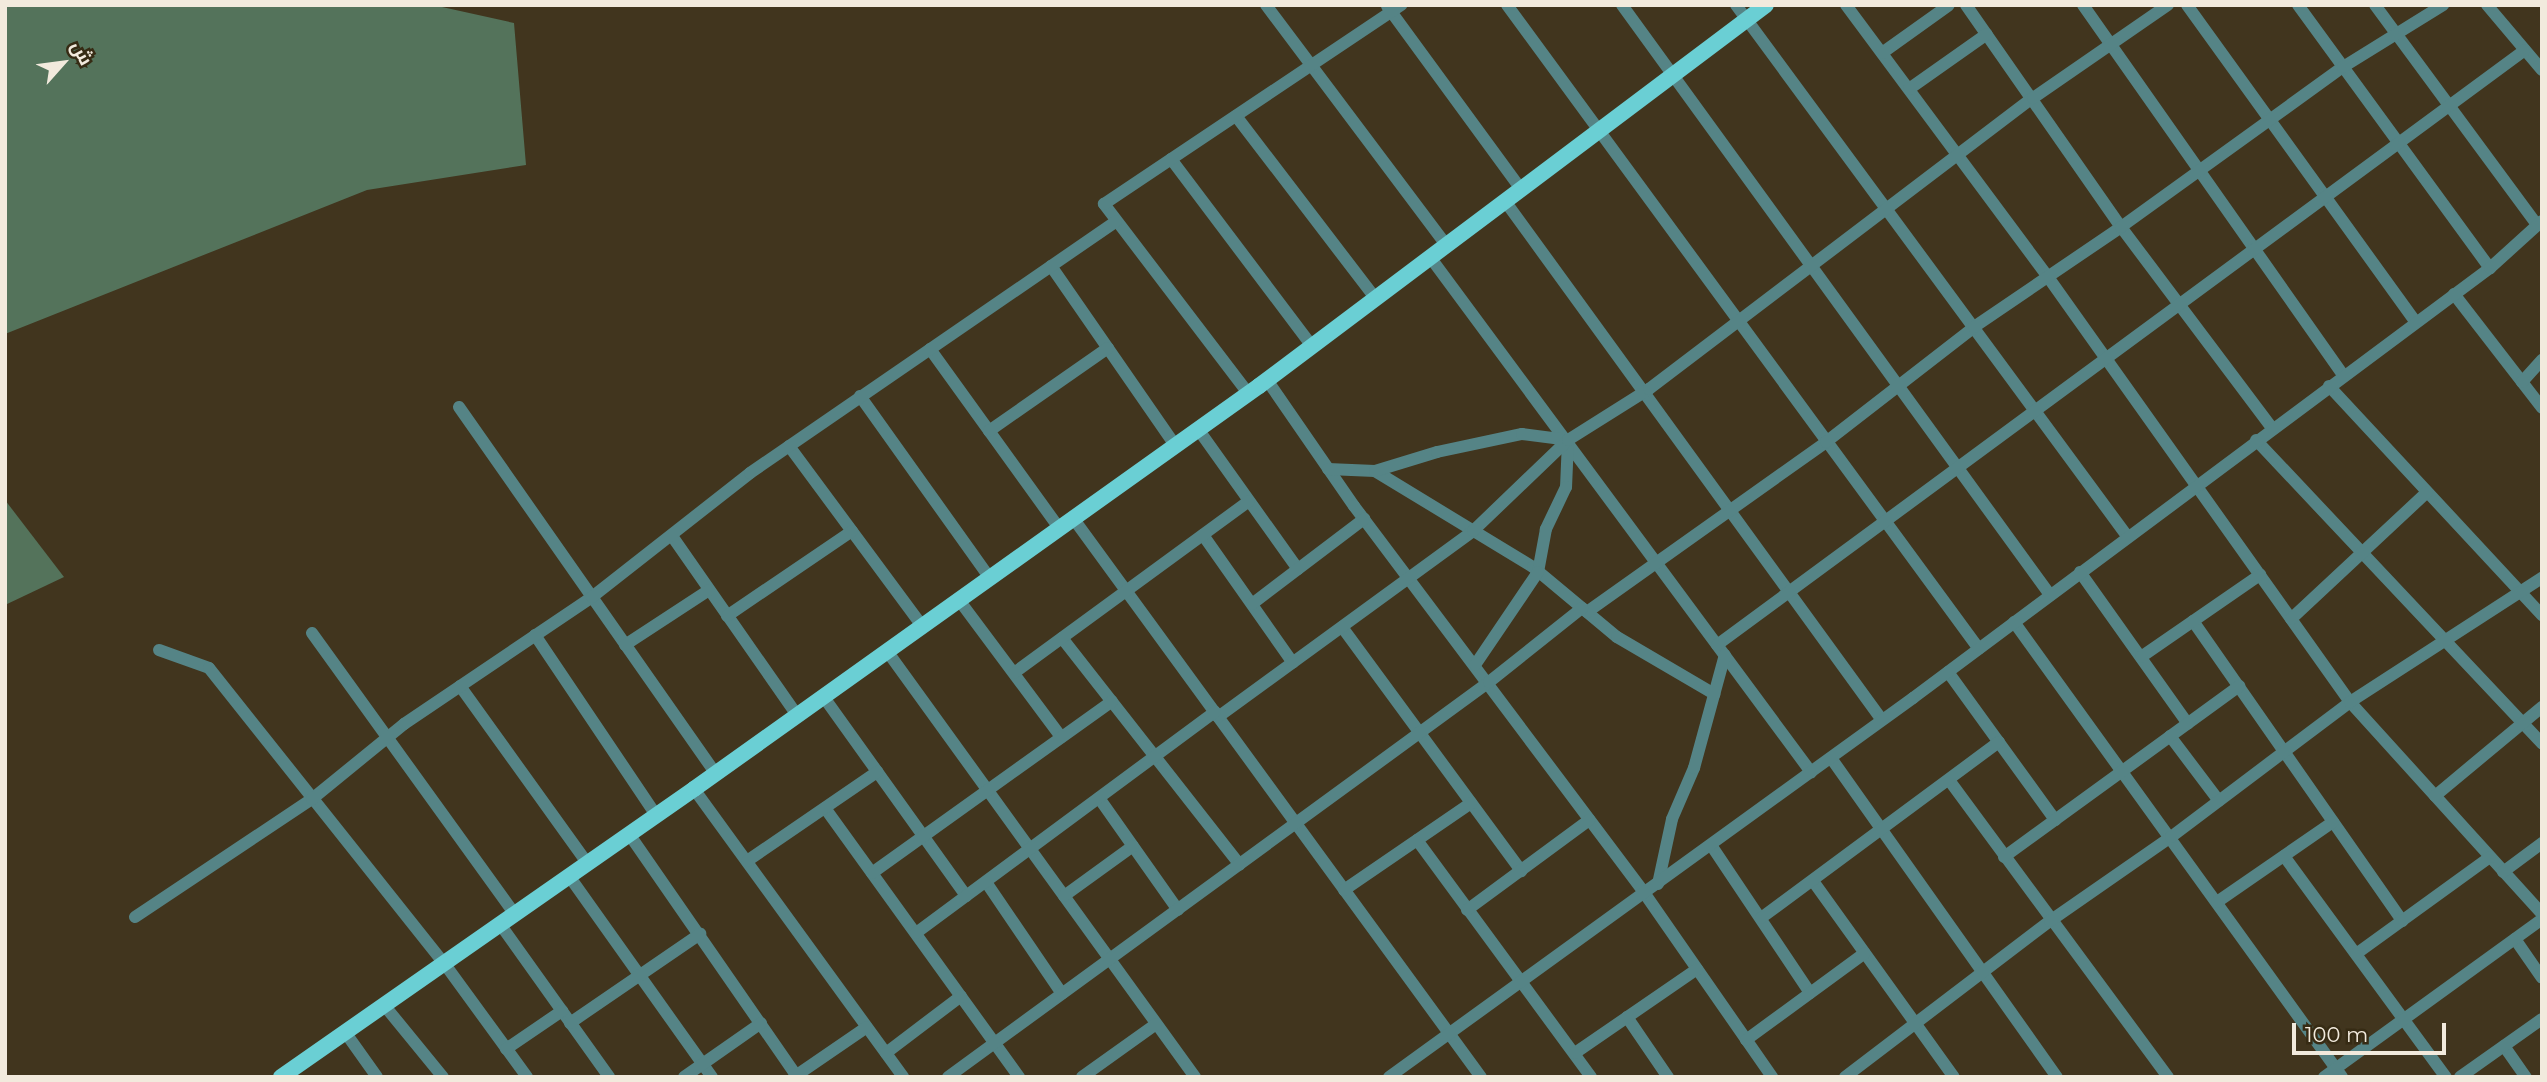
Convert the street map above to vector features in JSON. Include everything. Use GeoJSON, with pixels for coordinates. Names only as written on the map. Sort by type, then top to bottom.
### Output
{"type":"FeatureCollection","features":[{"type":"Feature","properties":{"kind":"main road"},"geometry":{"type":"LineString","coordinates":[[291,1074],[345,1032],[694,789],[1248,394],[1766,5]]}},
{"type":"Feature","properties":{"kind":"street"},"geometry":{"type":"LineString","coordinates":[[1266,5],[1446,245]]}},
{"type":"Feature","properties":{"kind":"street"},"geometry":{"type":"LineString","coordinates":[[1507,5],[1979,649]]}},
{"type":"Feature","properties":{"kind":"street"},"geometry":{"type":"LineString","coordinates":[[1622,5],[1900,384],[2050,595]]}},
{"type":"Feature","properties":{"kind":"street"},"geometry":{"type":"LineString","coordinates":[[1736,5],[2127,536]]}},
{"type":"Feature","properties":{"kind":"street"},"geometry":{"type":"LineString","coordinates":[[1846,5],[2048,277],[2350,702],[2542,917],[2404,1019],[2339,1073],[2324,1077]]}},
{"type":"Feature","properties":{"kind":"street"},"geometry":{"type":"LineString","coordinates":[[1882,53],[1949,5]]}},
{"type":"Feature","properties":{"kind":"street"},"geometry":{"type":"LineString","coordinates":[[1966,5],[2121,227],[2272,428]]}},
{"type":"Feature","properties":{"kind":"street"},"geometry":{"type":"LineString","coordinates":[[2084,5],[2343,375]]}},
{"type":"Feature","properties":{"kind":"street"},"geometry":{"type":"LineString","coordinates":[[916,933],[1098,798],[1293,663],[1473,531],[1568,440],[1644,392],[2033,98],[2168,5]]}},
{"type":"Feature","properties":{"kind":"street"},"geometry":{"type":"LineString","coordinates":[[2187,5],[2416,322]]}},
{"type":"Feature","properties":{"kind":"street"},"geometry":{"type":"LineString","coordinates":[[2298,5],[2490,268]]}},
{"type":"Feature","properties":{"kind":"street"},"geometry":{"type":"LineString","coordinates":[[1389,1077],[1645,894],[1979,649],[2196,484],[2490,268],[2540,223],[2375,5]]}},
{"type":"Feature","properties":{"kind":"street"},"geometry":{"type":"LineString","coordinates":[[948,1077],[1585,610],[1657,565],[1826,442],[1974,327],[2121,227],[2343,66],[2443,5]]}},
{"type":"Feature","properties":{"kind":"street"},"geometry":{"type":"LineString","coordinates":[[2487,5],[2542,70]]}},
{"type":"Feature","properties":{"kind":"street"},"geometry":{"type":"LineString","coordinates":[[1248,394],[1104,204],[1312,65],[1393,7],[1521,189]]}},
{"type":"Feature","properties":{"kind":"street"},"geometry":{"type":"LineString","coordinates":[[1909,89],[1987,34]]}},
{"type":"Feature","properties":{"kind":"street"},"geometry":{"type":"LineString","coordinates":[[1658,884],[1672,819],[1694,768],[1714,694],[1721,650],[1789,592],[2525,50]]}},
{"type":"Feature","properties":{"kind":"street"},"geometry":{"type":"LineString","coordinates":[[1236,116],[1376,299]]}},
{"type":"Feature","properties":{"kind":"street"},"geometry":{"type":"LineString","coordinates":[[1171,159],[1312,346]]}},
{"type":"Feature","properties":{"kind":"street"},"geometry":{"type":"LineString","coordinates":[[1506,201],[1882,720]]}},
{"type":"Feature","properties":{"kind":"street"},"geometry":{"type":"LineString","coordinates":[[135,917],[312,799],[387,737],[592,597],[789,446],[1116,221]]}},
{"type":"Feature","properties":{"kind":"street"},"geometry":{"type":"LineString","coordinates":[[1430,257],[1568,440],[1811,772]]}},
{"type":"Feature","properties":{"kind":"street"},"geometry":{"type":"LineString","coordinates":[[1051,266],[1175,445]]}},
{"type":"Feature","properties":{"kind":"street"},"geometry":{"type":"LineString","coordinates":[[2454,294],[2542,408]]}},
{"type":"Feature","properties":{"kind":"street"},"geometry":{"type":"LineString","coordinates":[[989,431],[1108,348]]}},
{"type":"Feature","properties":{"kind":"street"},"geometry":{"type":"LineString","coordinates":[[930,349],[1059,528]]}},
{"type":"Feature","properties":{"kind":"street"},"geometry":{"type":"LineString","coordinates":[[2522,382],[2542,360]]}},
{"type":"Feature","properties":{"kind":"street"},"geometry":{"type":"LineString","coordinates":[[1267,380],[1364,519],[1489,682],[1645,894],[1772,1077]]}},
{"type":"Feature","properties":{"kind":"street"},"geometry":{"type":"LineString","coordinates":[[2329,386],[2542,615]]}},
{"type":"Feature","properties":{"kind":"street"},"geometry":{"type":"LineString","coordinates":[[860,396],[990,578]]}},
{"type":"Feature","properties":{"kind":"street"},"geometry":{"type":"LineString","coordinates":[[459,407],[715,773]]}},
{"type":"Feature","properties":{"kind":"street"},"geometry":{"type":"LineString","coordinates":[[1198,429],[1297,569]]}},
{"type":"Feature","properties":{"kind":"street"},"geometry":{"type":"LineString","coordinates":[[1328,469],[1375,471],[1437,452],[1522,434],[1568,440]]}},
{"type":"Feature","properties":{"kind":"street"},"geometry":{"type":"LineString","coordinates":[[1475,665],[1538,572],[1546,529],[1566,487],[1568,440]]}},
{"type":"Feature","properties":{"kind":"street"},"geometry":{"type":"LineString","coordinates":[[2256,440],[2542,744]]}},
{"type":"Feature","properties":{"kind":"street"},"geometry":{"type":"LineString","coordinates":[[789,446],[922,626]]}},
{"type":"Feature","properties":{"kind":"street"},"geometry":{"type":"LineString","coordinates":[[1375,471],[1538,572],[1617,637],[1714,694]]}},
{"type":"Feature","properties":{"kind":"street"},"geometry":{"type":"LineString","coordinates":[[2291,619],[2427,492]]}},
{"type":"Feature","properties":{"kind":"street"},"geometry":{"type":"LineString","coordinates":[[1014,673],[1249,501]]}},
{"type":"Feature","properties":{"kind":"street"},"geometry":{"type":"LineString","coordinates":[[1073,518],[1481,1077]]}},
{"type":"Feature","properties":{"kind":"street"},"geometry":{"type":"LineString","coordinates":[[1252,604],[1364,519]]}},
{"type":"Feature","properties":{"kind":"street"},"geometry":{"type":"LineString","coordinates":[[727,616],[852,531]]}},
{"type":"Feature","properties":{"kind":"street"},"geometry":{"type":"LineString","coordinates":[[1203,535],[1293,663]]}},
{"type":"Feature","properties":{"kind":"street"},"geometry":{"type":"LineString","coordinates":[[672,536],[797,715]]}},
{"type":"Feature","properties":{"kind":"street"},"geometry":{"type":"LineString","coordinates":[[2080,572],[2188,724]]}},
{"type":"Feature","properties":{"kind":"street"},"geometry":{"type":"LineString","coordinates":[[2141,657],[2260,575]]}},
{"type":"Feature","properties":{"kind":"street"},"geometry":{"type":"LineString","coordinates":[[1844,1077],[2050,921],[2171,837],[2350,702],[2542,578]]}},
{"type":"Feature","properties":{"kind":"street"},"geometry":{"type":"LineString","coordinates":[[625,645],[709,590]]}},
{"type":"Feature","properties":{"kind":"street"},"geometry":{"type":"LineString","coordinates":[[959,600],[1061,737]]}},
{"type":"Feature","properties":{"kind":"street"},"geometry":{"type":"LineString","coordinates":[[2193,621],[2402,921]]}},
{"type":"Feature","properties":{"kind":"street"},"geometry":{"type":"LineString","coordinates":[[2014,622],[2339,1073]]}},
{"type":"Feature","properties":{"kind":"street"},"geometry":{"type":"LineString","coordinates":[[1342,627],[1521,870]]}},
{"type":"Feature","properties":{"kind":"street"},"geometry":{"type":"LineString","coordinates":[[312,634],[515,914]]}},
{"type":"Feature","properties":{"kind":"street"},"geometry":{"type":"LineString","coordinates":[[535,635],[656,815]]}},
{"type":"Feature","properties":{"kind":"street"},"geometry":{"type":"LineString","coordinates":[[1062,638],[1240,865]]}},
{"type":"Feature","properties":{"kind":"street"},"geometry":{"type":"LineString","coordinates":[[159,650],[209,668],[444,963],[527,1077]]}},
{"type":"Feature","properties":{"kind":"street"},"geometry":{"type":"LineString","coordinates":[[887,651],[1195,1077]]}},
{"type":"Feature","properties":{"kind":"street"},"geometry":{"type":"LineString","coordinates":[[1948,672],[2056,820]]}},
{"type":"Feature","properties":{"kind":"street"},"geometry":{"type":"LineString","coordinates":[[460,686],[587,863]]}},
{"type":"Feature","properties":{"kind":"street"},"geometry":{"type":"LineString","coordinates":[[2004,857],[2239,686]]}},
{"type":"Feature","properties":{"kind":"street"},"geometry":{"type":"LineString","coordinates":[[824,696],[966,896]]}},
{"type":"Feature","properties":{"kind":"street"},"geometry":{"type":"LineString","coordinates":[[873,873],[1112,701]]}},
{"type":"Feature","properties":{"kind":"street"},"geometry":{"type":"LineString","coordinates":[[2435,796],[2542,707]]}},
{"type":"Feature","properties":{"kind":"street"},"geometry":{"type":"LineString","coordinates":[[2171,736],[2219,801]]}},
{"type":"Feature","properties":{"kind":"street"},"geometry":{"type":"LineString","coordinates":[[1761,918],[1999,742]]}},
{"type":"Feature","properties":{"kind":"street"},"geometry":{"type":"LineString","coordinates":[[1830,758],[2057,1077]]}},
{"type":"Feature","properties":{"kind":"street"},"geometry":{"type":"LineString","coordinates":[[747,862],[877,772]]}},
{"type":"Feature","properties":{"kind":"street"},"geometry":{"type":"LineString","coordinates":[[1949,780],[2050,921],[2168,1077]]}},
{"type":"Feature","properties":{"kind":"street"},"geometry":{"type":"LineString","coordinates":[[694,789],[904,1077]]}},
{"type":"Feature","properties":{"kind":"street"},"geometry":{"type":"LineString","coordinates":[[1098,798],[1178,910]]}},
{"type":"Feature","properties":{"kind":"street"},"geometry":{"type":"LineString","coordinates":[[1344,890],[1471,803]]}},
{"type":"Feature","properties":{"kind":"street"},"geometry":{"type":"LineString","coordinates":[[825,808],[1019,1077]]}},
{"type":"Feature","properties":{"kind":"street"},"geometry":{"type":"LineString","coordinates":[[1467,910],[1589,820]]}},
{"type":"Feature","properties":{"kind":"street"},"geometry":{"type":"LineString","coordinates":[[2217,902],[2333,822]]}},
{"type":"Feature","properties":{"kind":"street"},"geometry":{"type":"LineString","coordinates":[[629,834],[795,1076],[867,1027]]}},
{"type":"Feature","properties":{"kind":"street"},"geometry":{"type":"LineString","coordinates":[[1417,840],[1591,1077]]}},
{"type":"Feature","properties":{"kind":"street"},"geometry":{"type":"LineString","coordinates":[[2503,872],[2542,843]]}},
{"type":"Feature","properties":{"kind":"street"},"geometry":{"type":"LineString","coordinates":[[1711,845],[1810,993]]}},
{"type":"Feature","properties":{"kind":"street"},"geometry":{"type":"LineString","coordinates":[[1064,896],[1133,846]]}},
{"type":"Feature","properties":{"kind":"street"},"geometry":{"type":"LineString","coordinates":[[2284,856],[2446,1077]]}},
{"type":"Feature","properties":{"kind":"street"},"geometry":{"type":"LineString","coordinates":[[2356,954],[2490,857]]}},
{"type":"Feature","properties":{"kind":"street"},"geometry":{"type":"LineString","coordinates":[[569,876],[712,1077]]}},
{"type":"Feature","properties":{"kind":"street"},"geometry":{"type":"LineString","coordinates":[[1813,881],[1954,1077]]}},
{"type":"Feature","properties":{"kind":"street"},"geometry":{"type":"LineString","coordinates":[[986,882],[1062,994]]}},
{"type":"Feature","properties":{"kind":"street"},"geometry":{"type":"LineString","coordinates":[[500,924],[609,1077]]}},
{"type":"Feature","properties":{"kind":"street"},"geometry":{"type":"LineString","coordinates":[[570,1023],[700,934]]}},
{"type":"Feature","properties":{"kind":"street"},"geometry":{"type":"LineString","coordinates":[[2515,939],[2542,978]]}},
{"type":"Feature","properties":{"kind":"street"},"geometry":{"type":"LineString","coordinates":[[1746,1040],[1865,953]]}},
{"type":"Feature","properties":{"kind":"street"},"geometry":{"type":"LineString","coordinates":[[1575,1053],[1697,969]]}},
{"type":"Feature","properties":{"kind":"street"},"geometry":{"type":"LineString","coordinates":[[886,1053],[961,996]]}},
{"type":"Feature","properties":{"kind":"street"},"geometry":{"type":"LineString","coordinates":[[384,1005],[443,1077]]}},
{"type":"Feature","properties":{"kind":"street"},"geometry":{"type":"LineString","coordinates":[[506,1049],[562,1011]]}},
{"type":"Feature","properties":{"kind":"street"},"geometry":{"type":"LineString","coordinates":[[1627,1017],[1668,1077]]}},
{"type":"Feature","properties":{"kind":"street"},"geometry":{"type":"LineString","coordinates":[[2460,1077],[2542,1019]]}},
{"type":"Feature","properties":{"kind":"street"},"geometry":{"type":"LineString","coordinates":[[684,1077],[761,1023]]}},
{"type":"Feature","properties":{"kind":"street"},"geometry":{"type":"LineString","coordinates":[[1089,1075],[1156,1024]]}},
{"type":"Feature","properties":{"kind":"street"},"geometry":{"type":"LineString","coordinates":[[345,1032],[377,1077]]}},
{"type":"Feature","properties":{"kind":"street"},"geometry":{"type":"LineString","coordinates":[[2504,1046],[2526,1077]]}},
{"type":"Feature","properties":{"kind":"green space"},"geometry":{"type":"Polygon","coordinates":[[[5,5],[433,5],[514,23],[526,165],[367,190],[5,334],[5,5]]]}},
{"type":"Feature","properties":{"kind":"green space"},"geometry":{"type":"Polygon","coordinates":[[[5,500],[64,577],[5,605],[5,500]]]}}]}
